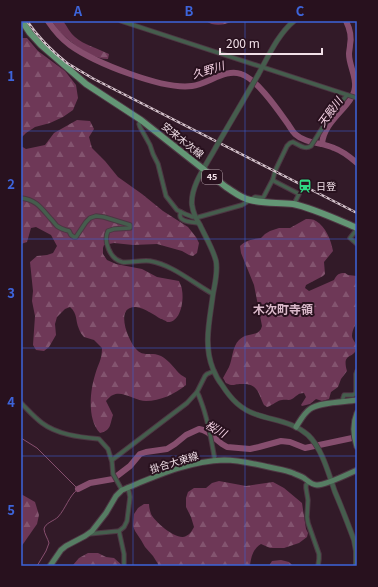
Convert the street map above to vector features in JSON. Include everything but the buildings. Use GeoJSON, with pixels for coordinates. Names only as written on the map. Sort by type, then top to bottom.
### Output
{"type":"FeatureCollection","features":[{"type":"Feature","properties":{"kind":"main road","name":"安来木次線"},"geometry":{"type":"LineString","coordinates":[[22,21],[41,45],[86,84],[142,120],[226,187],[241,197],[262,202],[294,204],[357,228]]}},
{"type":"Feature","properties":{"kind":"main road"},"geometry":{"type":"LineString","coordinates":[[296,427],[304,415],[312,408],[324,404],[357,400]]}},
{"type":"Feature","properties":{"kind":"main road"},"geometry":{"type":"LineString","coordinates":[[357,413],[354,420],[354,438],[357,447]]}},
{"type":"Feature","properties":{"kind":"main road","name":"掛合大東線"},"geometry":{"type":"LineString","coordinates":[[50,566],[61,550],[88,534],[106,513],[116,496],[122,490],[180,468],[215,461],[240,461],[294,474],[313,485],[331,481],[357,470]]}},
{"type":"Feature","properties":{"kind":"street"},"geometry":{"type":"LineString","coordinates":[[121,21],[357,98]]}},
{"type":"Feature","properties":{"kind":"street"},"geometry":{"type":"LineString","coordinates":[[294,21],[280,36],[203,169],[194,188],[192,199],[194,211],[216,261],[217,273],[207,344],[214,371],[229,396],[234,401],[243,409],[254,414],[283,421],[296,427],[314,443],[331,481],[354,540],[357,550],[356,566]]}},
{"type":"Feature","properties":{"kind":"street"},"geometry":{"type":"LineString","coordinates":[[199,216],[242,205],[255,196],[263,198],[287,146],[293,142],[304,148],[311,146],[331,114],[348,96]]}},
{"type":"Feature","properties":{"kind":"street"},"geometry":{"type":"LineString","coordinates":[[142,120],[139,124],[158,164],[166,196],[177,210],[193,217]]}},
{"type":"Feature","properties":{"kind":"street"},"geometry":{"type":"LineString","coordinates":[[273,179],[274,181],[299,194],[294,204]]}},
{"type":"Feature","properties":{"kind":"street"},"geometry":{"type":"LineString","coordinates":[[21,198],[29,199],[34,202],[57,226],[69,231],[74,237],[86,222],[96,216],[104,216],[130,225],[130,228],[114,229],[106,233],[109,251],[114,258],[122,262],[151,262],[166,266],[213,294]]}},
{"type":"Feature","properties":{"kind":"street"},"geometry":{"type":"LineString","coordinates":[[181,212],[179,215],[181,219],[198,223]]}},
{"type":"Feature","properties":{"kind":"street"},"geometry":{"type":"LineString","coordinates":[[357,228],[350,238],[357,244]]}},
{"type":"Feature","properties":{"kind":"street"},"geometry":{"type":"LineString","coordinates":[[112,460],[187,404],[205,376],[214,371]]}},
{"type":"Feature","properties":{"kind":"street"},"geometry":{"type":"LineString","coordinates":[[343,402],[344,395],[356,393],[357,371]]}},
{"type":"Feature","properties":{"kind":"street"},"geometry":{"type":"LineString","coordinates":[[196,392],[200,396],[208,420],[215,461]]}},
{"type":"Feature","properties":{"kind":"street"},"geometry":{"type":"LineString","coordinates":[[21,403],[42,424],[52,429],[82,438],[99,439],[108,449],[112,460],[112,471],[122,490]]}},
{"type":"Feature","properties":{"kind":"street"},"geometry":{"type":"LineString","coordinates":[[308,482],[306,485],[308,500],[307,518],[319,554],[318,566]]}},
{"type":"Feature","properties":{"kind":"street"},"geometry":{"type":"LineString","coordinates":[[88,534],[119,531],[124,527],[130,497],[128,487]]}},
{"type":"Feature","properties":{"kind":"street"},"geometry":{"type":"LineString","coordinates":[[119,531],[124,554],[124,566]]}},
{"type":"Feature","properties":{"kind":"green space"},"geometry":{"type":"Polygon","coordinates":[[[52,21],[63,21],[75,37],[109,54],[108,59],[93,56],[77,46],[56,27],[52,21]]]}},
{"type":"Feature","properties":{"kind":"green space"},"geometry":{"type":"Polygon","coordinates":[[[206,21],[233,21],[220,25],[212,24],[206,21]]]}},
{"type":"Feature","properties":{"kind":"green space"},"geometry":{"type":"Polygon","coordinates":[[[21,38],[27,38],[38,51],[65,71],[76,85],[78,98],[73,110],[50,123],[35,127],[21,138],[21,38]]]}},
{"type":"Feature","properties":{"kind":"green space"},"geometry":{"type":"Polygon","coordinates":[[[77,120],[90,121],[94,129],[89,137],[92,148],[118,177],[163,211],[188,227],[199,243],[197,253],[193,256],[182,251],[157,244],[133,245],[114,243],[104,245],[103,254],[107,260],[116,264],[142,269],[157,277],[179,281],[183,294],[182,305],[176,319],[167,322],[146,310],[136,307],[129,308],[124,317],[127,331],[136,349],[145,354],[161,356],[186,378],[186,385],[167,396],[151,401],[142,401],[121,394],[112,395],[106,401],[113,415],[108,429],[100,433],[93,421],[91,413],[91,397],[93,382],[101,359],[102,348],[94,340],[84,337],[78,326],[74,312],[70,307],[65,309],[57,317],[55,324],[56,335],[49,347],[44,351],[36,350],[33,345],[35,316],[32,301],[33,291],[30,262],[37,256],[53,253],[57,246],[51,235],[36,227],[31,228],[27,242],[21,244],[21,146],[26,149],[45,145],[54,133],[77,120]]]}},
{"type":"Feature","properties":{"kind":"green space"},"geometry":{"type":"Polygon","coordinates":[[[306,219],[315,220],[323,227],[329,238],[333,251],[324,262],[325,274],[306,285],[305,288],[309,291],[334,280],[338,274],[341,273],[357,276],[357,318],[352,336],[356,346],[355,351],[347,358],[347,371],[341,379],[338,387],[331,392],[329,399],[322,401],[316,399],[310,404],[302,406],[301,405],[306,397],[304,393],[302,393],[291,400],[280,400],[267,407],[264,405],[257,390],[251,385],[231,385],[226,383],[223,378],[229,367],[234,349],[239,340],[242,337],[258,332],[261,330],[262,326],[254,285],[241,253],[240,246],[252,239],[261,238],[270,231],[279,228],[290,228],[306,219]]]}},
{"type":"Feature","properties":{"kind":"green space"},"geometry":{"type":"Polygon","coordinates":[[[219,481],[246,486],[273,482],[284,488],[302,503],[308,533],[307,537],[299,543],[284,548],[270,548],[261,544],[256,548],[253,554],[250,566],[158,566],[133,526],[134,514],[138,508],[144,504],[149,504],[151,514],[161,525],[179,537],[187,536],[194,527],[186,507],[188,492],[194,488],[206,488],[212,483],[219,481]]]}},
{"type":"Feature","properties":{"kind":"green space"},"geometry":{"type":"Polygon","coordinates":[[[21,494],[35,502],[39,515],[37,524],[21,547],[21,494]]]}},
{"type":"Feature","properties":{"kind":"green space"},"geometry":{"type":"Polygon","coordinates":[[[88,553],[98,553],[106,557],[114,558],[123,566],[73,566],[79,558],[88,553]]]}},
{"type":"Feature","properties":{"kind":"green space"},"geometry":{"type":"Polygon","coordinates":[[[281,560],[289,562],[293,566],[269,566],[272,561],[281,560]]]}},
{"type":"Feature","properties":{"kind":"waterway","name":"久野川"},"geometry":{"type":"LineString","coordinates":[[48,21],[64,40],[81,52],[112,67],[147,80],[164,84],[192,86],[229,73],[241,74],[254,82],[260,88],[273,103],[295,134],[304,140],[337,149],[357,163]]}},
{"type":"Feature","properties":{"kind":"waterway","name":"天殿川"},"geometry":{"type":"LineString","coordinates":[[322,144],[328,127],[349,101],[355,87],[349,58],[351,36],[346,21]]}},
{"type":"Feature","properties":{"kind":"waterway","name":"桜川"},"geometry":{"type":"LineString","coordinates":[[78,489],[90,483],[113,479],[130,466],[140,454],[167,449],[186,435],[199,429],[207,432],[227,447],[250,449],[281,441],[290,442],[305,448],[357,437]]}},
{"type":"Feature","properties":{"kind":"waterway"},"geometry":{"type":"LineString","coordinates":[[21,438],[37,448],[78,489],[72,495],[58,517],[45,527],[44,531],[49,543],[37,566]]}},
{"type":"Feature","properties":{"kind":"railway"},"geometry":{"type":"LineString","coordinates":[[27,21],[56,54],[67,63],[92,78],[357,213]]}},
{"type":"Feature","properties":{"kind":"place","name":"日登"},"geometry":{"type":"Point","coordinates":[305,186]}},
{"type":"Feature","properties":{"kind":"district","name":"木次町寺領"},"geometry":{"type":"Point","coordinates":[283,310]}}]}
